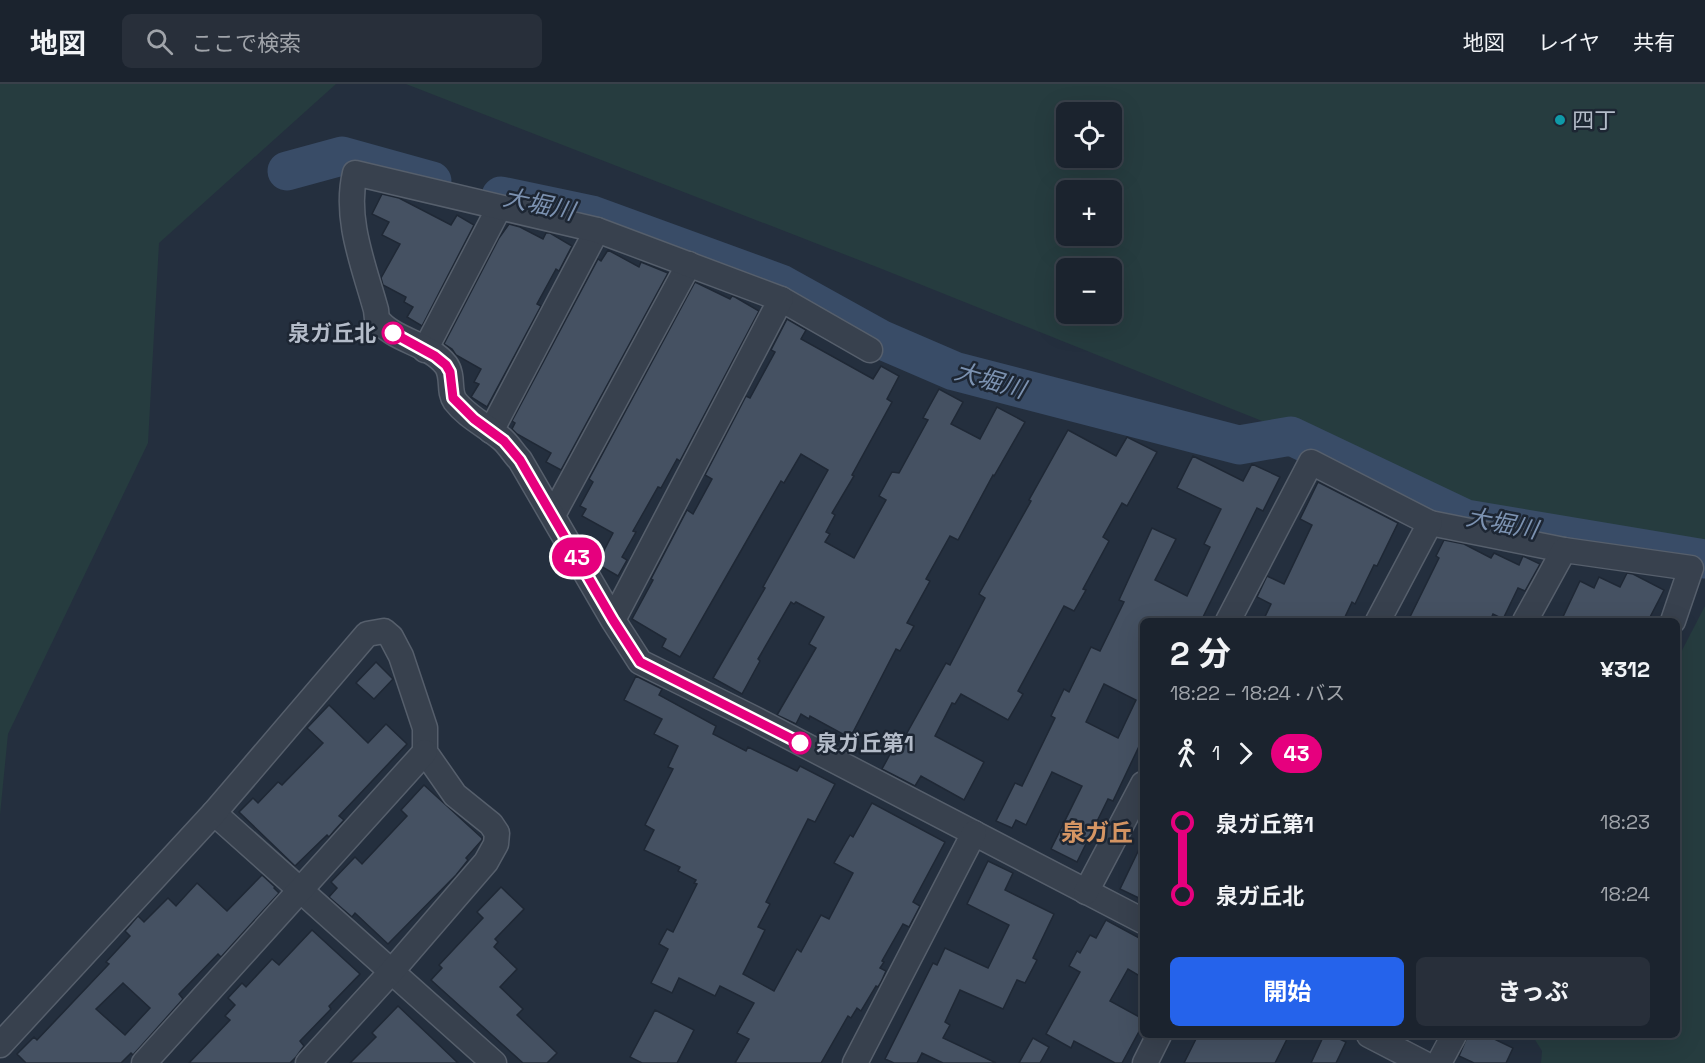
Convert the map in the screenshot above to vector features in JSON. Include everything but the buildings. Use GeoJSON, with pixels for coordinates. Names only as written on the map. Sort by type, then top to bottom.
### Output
{"type":"FeatureCollection","features":[{"type":"Feature","properties":{"kind":"street"},"geometry":{"type":"LineString","coordinates":[[870,350],[781,299],[597,230],[355,173],[351,188],[352,220],[377,319],[387,329],[425,350],[446,365],[450,372],[453,398],[474,419],[504,441],[520,460],[640,662],[1140,919]]}},
{"type":"Feature","properties":{"kind":"street"},"geometry":{"type":"LineString","coordinates":[[425,350],[499,208]]}},
{"type":"Feature","properties":{"kind":"street"},"geometry":{"type":"LineString","coordinates":[[491,431],[597,230]]}},
{"type":"Feature","properties":{"kind":"street"},"geometry":{"type":"LineString","coordinates":[[553,515],[689,264]]}},
{"type":"Feature","properties":{"kind":"street"},"geometry":{"type":"LineString","coordinates":[[613,620],[781,299]]}},
{"type":"Feature","properties":{"kind":"street"},"geometry":{"type":"LineString","coordinates":[[1230,618],[1311,462],[1430,523],[1564,550],[1691,568],[1674,618]]}},
{"type":"Feature","properties":{"kind":"street"},"geometry":{"type":"LineString","coordinates":[[1380,618],[1430,523]]}},
{"type":"Feature","properties":{"kind":"street"},"geometry":{"type":"LineString","coordinates":[[1527,618],[1564,550]]}},
{"type":"Feature","properties":{"kind":"street"},"geometry":{"type":"LineString","coordinates":[[0,1045],[214,813],[367,634],[384,631],[396,645],[425,728],[425,752],[455,795],[491,824],[496,833],[496,844],[486,862],[392,971],[308,1063]]}},
{"type":"Feature","properties":{"kind":"street"},"geometry":{"type":"LineString","coordinates":[[144,1063],[425,752]]}},
{"type":"Feature","properties":{"kind":"street"},"geometry":{"type":"LineString","coordinates":[[1086,892],[1140,790]]}},
{"type":"Feature","properties":{"kind":"street"},"geometry":{"type":"LineString","coordinates":[[214,813],[392,971],[483,1059]]}},
{"type":"Feature","properties":{"kind":"street"},"geometry":{"type":"LineString","coordinates":[[855,1063],[974,833]]}},
{"type":"Feature","properties":{"kind":"street"},"geometry":{"type":"LineString","coordinates":[[1145,1063],[1158,1038]]}},
{"type":"Feature","properties":{"kind":"street"},"geometry":{"type":"LineString","coordinates":[[1375,1038],[1423,1063]]}},
{"type":"Feature","properties":{"kind":"street"},"geometry":{"type":"LineString","coordinates":[[1439,1063],[1452,1038]]}},
{"type":"Feature","properties":{"kind":"green space"},"geometry":{"type":"Polygon","coordinates":[[[0,84],[336,84],[159,243],[148,443],[8,734],[0,815],[0,84]]]}},
{"type":"Feature","properties":{"kind":"green space"},"geometry":{"type":"Polygon","coordinates":[[[406,84],[1705,84],[1705,562],[1447,495],[882,269],[406,84]]]}},
{"type":"Feature","properties":{"kind":"green space"},"geometry":{"type":"Polygon","coordinates":[[[1705,606],[1705,1063],[1541,1063],[1542,1051],[1534,1038],[1680,1038],[1680,654],[1705,606]]]}},
{"type":"Feature","properties":{"kind":"waterway","name":"大堀川"},"geometry":{"type":"LineString","coordinates":[[287,171],[342,156],[432,181]]}},
{"type":"Feature","properties":{"kind":"waterway","name":"大堀川"},"geometry":{"type":"LineString","coordinates":[[501,196],[592,215],[781,284],[882,340],[954,371],[1239,445],[1291,436],[1466,519],[1705,559]]}},
{"type":"Feature","properties":{"kind":"bus line","name":"43"},"geometry":{"type":"LineString","coordinates":[[393,333],[435,356],[446,365],[450,372],[453,398],[474,419],[504,441],[520,460],[640,662],[800,743]]}},
{"type":"Feature","properties":{"kind":"place","name":"四丁"},"geometry":{"type":"Point","coordinates":[1560,120]}},
{"type":"Feature","properties":{"kind":"place","name":"泉ガ丘北"},"geometry":{"type":"Point","coordinates":[393,333]}},
{"type":"Feature","properties":{"kind":"place","name":"泉ガ丘第1"},"geometry":{"type":"Point","coordinates":[800,743]}},
{"type":"Feature","properties":{"kind":"district","name":"泉ガ丘"},"geometry":{"type":"Point","coordinates":[1097,832]}}]}
